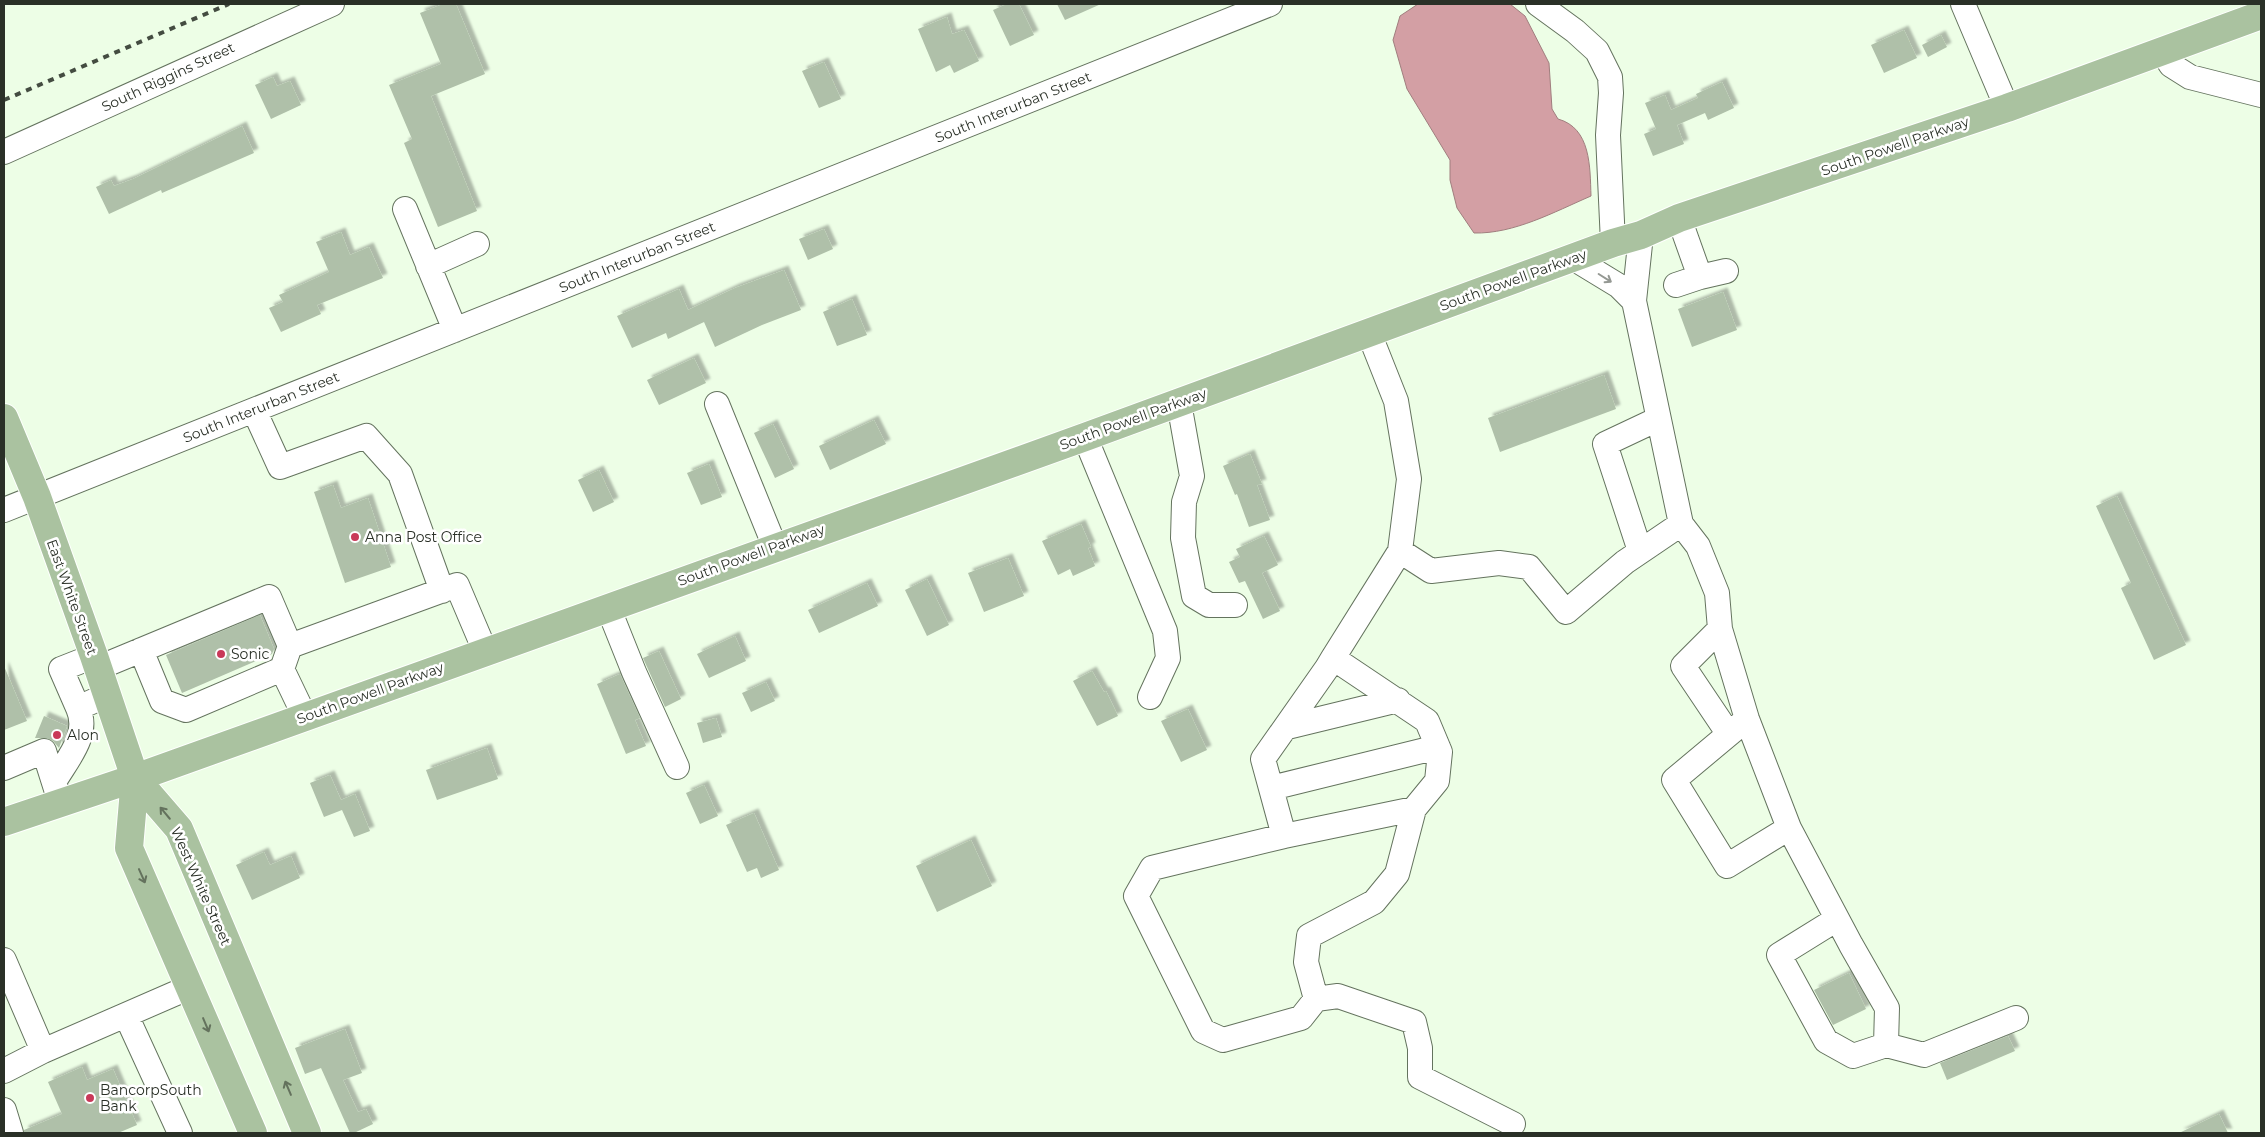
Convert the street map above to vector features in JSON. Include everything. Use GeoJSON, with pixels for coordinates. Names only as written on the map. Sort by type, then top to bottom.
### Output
{"type":"FeatureCollection","features":[{"type":"Feature","properties":{"kind":"main road","name":"South Powell Parkway"},"geometry":{"type":"LineString","coordinates":[[4,822],[58,792],[135,778],[1179,403],[1613,243],[1641,235],[1679,218],[2006,108],[2261,15]]}},
{"type":"Feature","properties":{"kind":"main road","name":"East White Street"},"geometry":{"type":"LineString","coordinates":[[4,418],[37,497],[135,778]]}},
{"type":"Feature","properties":{"kind":"main road"},"geometry":{"type":"LineString","coordinates":[[135,778],[129,848],[253,1133]]}},
{"type":"Feature","properties":{"kind":"main road","name":"West White Street"},"geometry":{"type":"LineString","coordinates":[[135,778],[179,829],[307,1133]]}},
{"type":"Feature","properties":{"kind":"street","name":"South Riggins Street"},"geometry":{"type":"LineString","coordinates":[[4,152],[332,4]]}},
{"type":"Feature","properties":{"kind":"street","name":"South Interurban Street"},"geometry":{"type":"LineString","coordinates":[[4,510],[1270,4]]}},
{"type":"Feature","properties":{"kind":"street"},"geometry":{"type":"LineString","coordinates":[[1538,4],[1575,31],[1597,51],[1610,77],[1611,93],[1608,135],[1613,243]]}},
{"type":"Feature","properties":{"kind":"street"},"geometry":{"type":"LineString","coordinates":[[1963,4],[2006,108]]}},
{"type":"Feature","properties":{"kind":"street"},"geometry":{"type":"LineString","coordinates":[[2162,51],[2171,65],[2185,74],[2261,95]]}},
{"type":"Feature","properties":{"kind":"street"},"geometry":{"type":"LineString","coordinates":[[405,209],[455,330]]}},
{"type":"Feature","properties":{"kind":"street"},"geometry":{"type":"LineString","coordinates":[[1679,218],[1700,277]]}},
{"type":"Feature","properties":{"kind":"street"},"geometry":{"type":"LineString","coordinates":[[1641,235],[1634,301],[1681,524],[1698,546],[1717,593],[1720,629],[1747,719],[1789,828],[1836,919],[1887,1008],[1886,1045]]}},
{"type":"Feature","properties":{"kind":"street"},"geometry":{"type":"LineString","coordinates":[[428,266],[477,244]]}},
{"type":"Feature","properties":{"kind":"street"},"geometry":{"type":"LineString","coordinates":[[1573,258],[1619,286],[1634,301]]}},
{"type":"Feature","properties":{"kind":"street"},"geometry":{"type":"LineString","coordinates":[[1676,285],[1726,271]]}},
{"type":"Feature","properties":{"kind":"street"},"geometry":{"type":"LineString","coordinates":[[1284,836],[1263,759],[1287,728],[1400,552],[1409,479],[1396,402],[1369,333]]}},
{"type":"Feature","properties":{"kind":"street"},"geometry":{"type":"LineString","coordinates":[[1179,403],[1192,476],[1184,502],[1183,538],[1194,596],[1209,605],[1236,606]]}},
{"type":"Feature","properties":{"kind":"street"},"geometry":{"type":"LineString","coordinates":[[717,404],[775,547]]}},
{"type":"Feature","properties":{"kind":"street"},"geometry":{"type":"LineString","coordinates":[[254,410],[280,467],[366,436],[400,474],[442,590]]}},
{"type":"Feature","properties":{"kind":"street"},"geometry":{"type":"LineString","coordinates":[[1640,551],[1605,444],[1658,419]]}},
{"type":"Feature","properties":{"kind":"street"},"geometry":{"type":"LineString","coordinates":[[1085,437],[1165,632],[1168,658],[1150,697]]}},
{"type":"Feature","properties":{"kind":"street"},"geometry":{"type":"LineString","coordinates":[[1400,552],[1431,571],[1500,564],[1529,567],[1566,612],[1640,551],[1681,524]]}},
{"type":"Feature","properties":{"kind":"street"},"geometry":{"type":"LineString","coordinates":[[290,646],[457,585],[485,651]]}},
{"type":"Feature","properties":{"kind":"street"},"geometry":{"type":"LineString","coordinates":[[58,792],[82,735],[82,718],[61,668],[96,662],[141,650],[269,597],[290,646],[282,669],[304,717]]}},
{"type":"Feature","properties":{"kind":"street"},"geometry":{"type":"LineString","coordinates":[[608,607],[634,672],[677,767]]}},
{"type":"Feature","properties":{"kind":"street"},"geometry":{"type":"LineString","coordinates":[[1720,629],[1683,666],[1728,733]]}},
{"type":"Feature","properties":{"kind":"street"},"geometry":{"type":"LineString","coordinates":[[141,650],[162,701],[186,710],[282,669]]}},
{"type":"Feature","properties":{"kind":"street"},"geometry":{"type":"LineString","coordinates":[[1316,999],[1306,962],[1309,936],[1374,902],[1397,874],[1414,809],[1437,780],[1440,752],[1426,721],[1398,700],[1333,658]]}},
{"type":"Feature","properties":{"kind":"street"},"geometry":{"type":"LineString","coordinates":[[78,708],[107,695]]}},
{"type":"Feature","properties":{"kind":"street"},"geometry":{"type":"LineString","coordinates":[[1287,728],[1398,700]]}},
{"type":"Feature","properties":{"kind":"street"},"geometry":{"type":"LineString","coordinates":[[1747,719],[1674,780],[1727,866],[1789,828]]}},
{"type":"Feature","properties":{"kind":"street"},"geometry":{"type":"LineString","coordinates":[[1271,788],[1438,747]]}},
{"type":"Feature","properties":{"kind":"street"},"geometry":{"type":"LineString","coordinates":[[4,768],[44,751],[58,792]]}},
{"type":"Feature","properties":{"kind":"street"},"geometry":{"type":"LineString","coordinates":[[1414,809],[1284,836],[1152,868],[1136,896],[1202,1031],[1223,1040],[1301,1018],[1316,999],[1338,996],[1414,1022],[1420,1048],[1420,1077],[1513,1124]]}},
{"type":"Feature","properties":{"kind":"street"},"geometry":{"type":"LineString","coordinates":[[1836,919],[1779,955],[1826,1042],[1853,1056],[1886,1045],[1924,1055],[2016,1018]]}},
{"type":"Feature","properties":{"kind":"street"},"geometry":{"type":"LineString","coordinates":[[4,960],[43,1051]]}},
{"type":"Feature","properties":{"kind":"street"},"geometry":{"type":"LineString","coordinates":[[4,1071],[43,1051],[190,987]]}},
{"type":"Feature","properties":{"kind":"street"},"geometry":{"type":"LineString","coordinates":[[126,1014],[180,1133]]}},
{"type":"Feature","properties":{"kind":"street"},"geometry":{"type":"LineString","coordinates":[[4,1110],[11,1133]]}},
{"type":"Feature","properties":{"kind":"shaded area"},"geometry":{"type":"Polygon","coordinates":[[[1418,4],[1510,4],[1525,16],[1549,63],[1552,109],[1558,119],[1569,124],[1583,140],[1589,161],[1591,196],[1519,226],[1504,230],[1474,233],[1457,208],[1450,180],[1450,160],[1407,89],[1393,40],[1400,16],[1418,4]]]}},
{"type":"Feature","properties":{"kind":"building"},"geometry":{"type":"Polygon","coordinates":[[[443,4],[456,4],[485,74],[431,96],[477,211],[438,227],[404,143],[412,139],[389,85],[441,64],[420,13],[443,4]]]}},
{"type":"Feature","properties":{"kind":"building"},"geometry":{"type":"Polygon","coordinates":[[[1007,4],[1019,4],[1034,35],[1010,46],[993,10],[1007,4]]]}},
{"type":"Feature","properties":{"kind":"building"},"geometry":{"type":"Polygon","coordinates":[[[1057,4],[1101,4],[1065,20],[1057,4]]]}},
{"type":"Feature","properties":{"kind":"building"},"geometry":{"type":"Polygon","coordinates":[[[947,17],[952,34],[964,30],[979,61],[954,73],[950,65],[936,72],[918,29],[947,17]]]}},
{"type":"Feature","properties":{"kind":"building"},"geometry":{"type":"Polygon","coordinates":[[[1904,30],[1917,58],[1884,73],[1871,45],[1904,30]]]}},
{"type":"Feature","properties":{"kind":"building"},"geometry":{"type":"Polygon","coordinates":[[[1941,35],[1947,47],[1928,57],[1922,45],[1941,35]]]}},
{"type":"Feature","properties":{"kind":"building"},"geometry":{"type":"Polygon","coordinates":[[[824,62],[841,99],[819,108],[802,71],[824,62]]]}},
{"type":"Feature","properties":{"kind":"building"},"geometry":{"type":"Polygon","coordinates":[[[273,77],[277,86],[290,81],[301,105],[271,119],[255,85],[273,77]]]}},
{"type":"Feature","properties":{"kind":"building"},"geometry":{"type":"Polygon","coordinates":[[[1722,82],[1734,108],[1708,120],[1705,113],[1677,125],[1684,144],[1653,156],[1644,134],[1656,129],[1645,103],[1665,95],[1671,110],[1698,98],[1696,94],[1722,82]]]}},
{"type":"Feature","properties":{"kind":"building"},"geometry":{"type":"Polygon","coordinates":[[[242,126],[254,153],[162,193],[161,190],[109,214],[96,187],[111,180],[114,186],[133,179],[242,126]]]}},
{"type":"Feature","properties":{"kind":"building"},"geometry":{"type":"Polygon","coordinates":[[[824,229],[833,249],[808,260],[799,239],[824,229]]]}},
{"type":"Feature","properties":{"kind":"building"},"geometry":{"type":"Polygon","coordinates":[[[341,232],[350,255],[369,247],[383,278],[317,305],[321,314],[281,332],[269,308],[283,302],[279,295],[329,272],[316,242],[341,232]]]}},
{"type":"Feature","properties":{"kind":"building"},"geometry":{"type":"Polygon","coordinates":[[[784,270],[801,310],[762,325],[715,347],[704,322],[668,339],[666,333],[632,348],[617,316],[679,289],[688,310],[735,288],[784,270]]]}},
{"type":"Feature","properties":{"kind":"building"},"geometry":{"type":"Polygon","coordinates":[[[1723,292],[1737,330],[1692,347],[1678,309],[1723,292]]]}},
{"type":"Feature","properties":{"kind":"building"},"geometry":{"type":"Polygon","coordinates":[[[852,299],[867,335],[837,346],[823,312],[852,299]]]}},
{"type":"Feature","properties":{"kind":"building"},"geometry":{"type":"Polygon","coordinates":[[[694,358],[706,383],[659,405],[647,380],[694,358]]]}},
{"type":"Feature","properties":{"kind":"building"},"geometry":{"type":"Polygon","coordinates":[[[1604,375],[1616,409],[1500,452],[1488,418],[1604,375]]]}},
{"type":"Feature","properties":{"kind":"building"},"geometry":{"type":"Polygon","coordinates":[[[874,420],[886,444],[830,470],[819,446],[874,420]]]}},
{"type":"Feature","properties":{"kind":"building"},"geometry":{"type":"Polygon","coordinates":[[[773,424],[794,469],[775,478],[754,433],[773,424]]]}},
{"type":"Feature","properties":{"kind":"building"},"geometry":{"type":"Polygon","coordinates":[[[1250,454],[1262,484],[1257,485],[1270,520],[1249,527],[1237,494],[1235,495],[1223,466],[1250,454]]]}},
{"type":"Feature","properties":{"kind":"building"},"geometry":{"type":"Polygon","coordinates":[[[709,464],[722,497],[701,505],[687,473],[709,464]]]}},
{"type":"Feature","properties":{"kind":"building"},"geometry":{"type":"Polygon","coordinates":[[[599,470],[614,502],[593,512],[578,480],[599,470]]]}},
{"type":"Feature","properties":{"kind":"building","name":"Anna Post Office"},"geometry":{"type":"Polygon","coordinates":[[[333,485],[341,508],[368,498],[391,567],[345,583],[314,492],[333,485]]]}},
{"type":"Feature","properties":{"kind":"building"},"geometry":{"type":"Polygon","coordinates":[[[2117,496],[2186,645],[2154,660],[2121,588],[2131,583],[2096,506],[2117,496]]]}},
{"type":"Feature","properties":{"kind":"building"},"geometry":{"type":"Polygon","coordinates":[[[1081,524],[1091,547],[1088,548],[1095,566],[1073,576],[1070,569],[1058,575],[1042,541],[1081,524]]]}},
{"type":"Feature","properties":{"kind":"building"},"geometry":{"type":"Polygon","coordinates":[[[1264,536],[1278,565],[1262,573],[1280,611],[1263,619],[1245,581],[1239,583],[1229,562],[1240,557],[1236,549],[1264,536]]]}},
{"type":"Feature","properties":{"kind":"building"},"geometry":{"type":"Polygon","coordinates":[[[1008,558],[1024,596],[984,612],[968,573],[1008,558]]]}},
{"type":"Feature","properties":{"kind":"building"},"geometry":{"type":"Polygon","coordinates":[[[927,579],[949,625],[927,636],[905,590],[927,579]]]}},
{"type":"Feature","properties":{"kind":"building"},"geometry":{"type":"Polygon","coordinates":[[[867,583],[878,606],[819,633],[808,610],[867,583]]]}},
{"type":"Feature","properties":{"kind":"building","name":"Sonic"},"geometry":{"type":"Polygon","coordinates":[[[260,615],[274,649],[272,654],[182,693],[166,655],[260,615]]]}},
{"type":"Feature","properties":{"kind":"building"},"geometry":{"type":"Polygon","coordinates":[[[735,636],[746,661],[709,678],[697,654],[735,636]]]}},
{"type":"Feature","properties":{"kind":"building"},"geometry":{"type":"Polygon","coordinates":[[[659,651],[681,699],[665,707],[643,658],[659,651]]]}},
{"type":"Feature","properties":{"kind":"building"},"geometry":{"type":"Polygon","coordinates":[[[4,666],[27,721],[4,730],[4,666]]]}},
{"type":"Feature","properties":{"kind":"building"},"geometry":{"type":"Polygon","coordinates":[[[1092,671],[1104,692],[1106,691],[1118,716],[1097,726],[1073,681],[1092,671]]]}},
{"type":"Feature","properties":{"kind":"building"},"geometry":{"type":"Polygon","coordinates":[[[620,674],[640,718],[635,720],[646,746],[626,754],[597,684],[620,674]]]}},
{"type":"Feature","properties":{"kind":"building"},"geometry":{"type":"Polygon","coordinates":[[[766,682],[775,701],[751,712],[742,693],[766,682]]]}},
{"type":"Feature","properties":{"kind":"building"},"geometry":{"type":"Polygon","coordinates":[[[1188,709],[1207,750],[1181,762],[1161,721],[1188,709]]]}},
{"type":"Feature","properties":{"kind":"building"},"geometry":{"type":"Polygon","coordinates":[[[44,716],[67,726],[59,748],[53,741],[47,738],[35,738],[44,716]]]}},
{"type":"Feature","properties":{"kind":"building"},"geometry":{"type":"Polygon","coordinates":[[[716,718],[722,737],[703,743],[697,723],[716,718]]]}},
{"type":"Feature","properties":{"kind":"building"},"geometry":{"type":"Polygon","coordinates":[[[487,748],[498,779],[437,800],[426,770],[487,748]]]}},
{"type":"Feature","properties":{"kind":"building"},"geometry":{"type":"Polygon","coordinates":[[[330,775],[341,800],[355,794],[370,831],[354,837],[342,810],[324,817],[310,783],[330,775]]]}},
{"type":"Feature","properties":{"kind":"building"},"geometry":{"type":"Polygon","coordinates":[[[704,785],[718,816],[700,824],[686,793],[704,785]]]}},
{"type":"Feature","properties":{"kind":"building"},"geometry":{"type":"Polygon","coordinates":[[[754,813],[779,870],[761,878],[757,868],[747,872],[726,825],[754,813]]]}},
{"type":"Feature","properties":{"kind":"building"},"geometry":{"type":"Polygon","coordinates":[[[971,840],[992,886],[937,912],[916,866],[971,840]]]}},
{"type":"Feature","properties":{"kind":"building"},"geometry":{"type":"Polygon","coordinates":[[[264,852],[270,865],[291,856],[300,878],[252,900],[236,865],[264,852]]]}},
{"type":"Feature","properties":{"kind":"building"},"geometry":{"type":"Polygon","coordinates":[[[1849,973],[1866,1009],[1833,1025],[1814,990],[1849,973]]]}},
{"type":"Feature","properties":{"kind":"building"},"geometry":{"type":"Polygon","coordinates":[[[345,1029],[362,1073],[343,1080],[358,1112],[366,1109],[373,1124],[354,1133],[350,1133],[321,1068],[305,1074],[295,1048],[345,1029]]]}},
{"type":"Feature","properties":{"kind":"building"},"geometry":{"type":"Polygon","coordinates":[[[2008,1036],[2015,1051],[1947,1080],[1940,1063],[2008,1036]]]}},
{"type":"Feature","properties":{"kind":"building","name":"BancorpSouth Bank"},"geometry":{"type":"Polygon","coordinates":[[[82,1067],[87,1080],[113,1069],[137,1125],[118,1133],[24,1133],[24,1130],[62,1114],[48,1082],[82,1067]]]}},
{"type":"Feature","properties":{"kind":"building"},"geometry":{"type":"Polygon","coordinates":[[[2219,1114],[2228,1133],[2179,1133],[2219,1114]]]}},
{"type":"Feature","properties":{"kind":"railway"},"geometry":{"type":"LineString","coordinates":[[4,100],[229,4]]}},
{"type":"Feature","properties":{"kind":"place","name":"Anna Post Office"},"geometry":{"type":"Point","coordinates":[355,537]}},
{"type":"Feature","properties":{"kind":"place","name":"Sonic"},"geometry":{"type":"Point","coordinates":[221,654]}},
{"type":"Feature","properties":{"kind":"place","name":"Alon"},"geometry":{"type":"Point","coordinates":[57,735]}},
{"type":"Feature","properties":{"kind":"place","name":"BancorpSouth Bank"},"geometry":{"type":"Point","coordinates":[90,1098]}}]}
